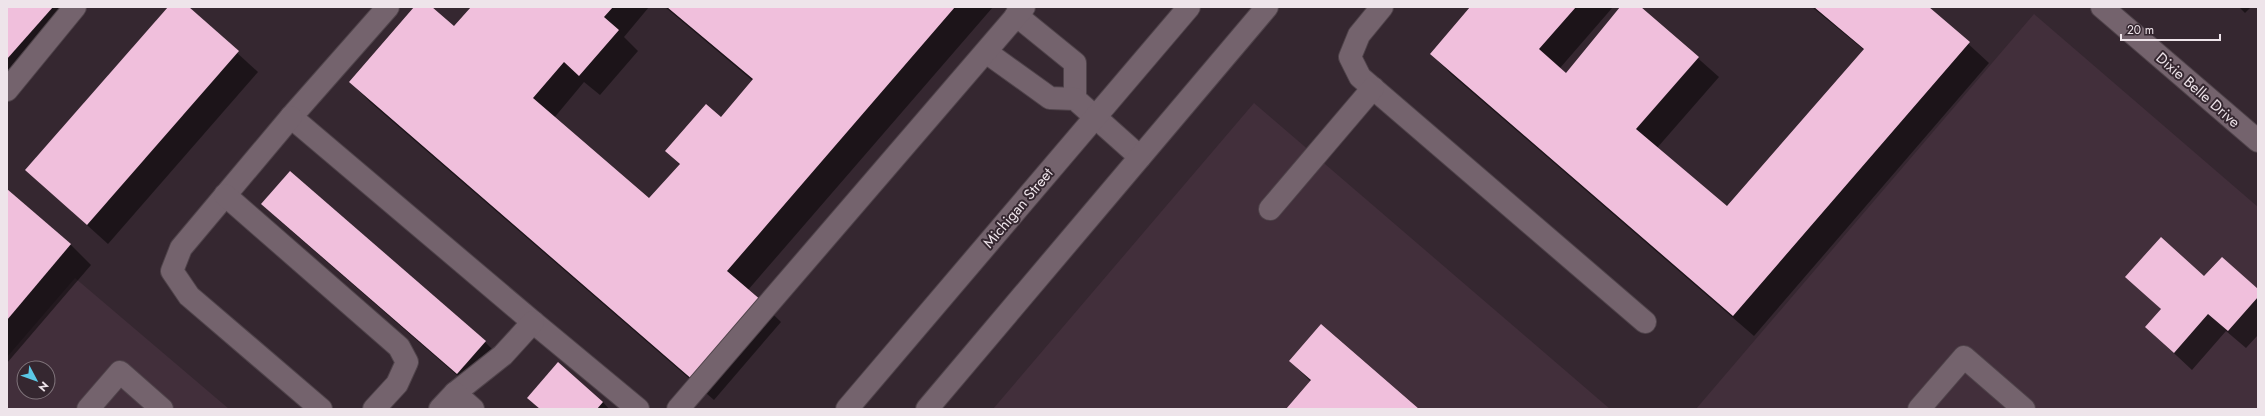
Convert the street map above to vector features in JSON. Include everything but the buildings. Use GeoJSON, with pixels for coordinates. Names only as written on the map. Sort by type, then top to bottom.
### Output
{"type":"FeatureCollection","features":[{"type":"Feature","properties":{"kind":"street"},"geometry":{"type":"LineString","coordinates":[[7,90],[75,7]]}},
{"type":"Feature","properties":{"kind":"street"},"geometry":{"type":"LineString","coordinates":[[321,409],[190,296],[172,271],[181,248],[291,117],[388,7]]}},
{"type":"Feature","properties":{"kind":"street","name":"Michigan Street"},"geometry":{"type":"LineString","coordinates":[[847,409],[1189,7]]}},
{"type":"Feature","properties":{"kind":"street"},"geometry":{"type":"LineString","coordinates":[[927,409],[1267,7]]}},
{"type":"Feature","properties":{"kind":"street"},"geometry":{"type":"LineString","coordinates":[[1382,7],[1359,35],[1350,57],[1360,78],[1645,322]]}},
{"type":"Feature","properties":{"kind":"street","name":"Dixie Belle Drive"},"geometry":{"type":"LineString","coordinates":[[2102,7],[2258,141]]}},
{"type":"Feature","properties":{"kind":"street"},"geometry":{"type":"LineString","coordinates":[[678,409],[1020,11],[1075,63],[1075,99]]}},
{"type":"Feature","properties":{"kind":"street"},"geometry":{"type":"LineString","coordinates":[[986,52],[1050,98],[1075,99],[1140,157]]}},
{"type":"Feature","properties":{"kind":"street"},"geometry":{"type":"LineString","coordinates":[[1270,209],[1373,88]]}},
{"type":"Feature","properties":{"kind":"street"},"geometry":{"type":"LineString","coordinates":[[291,117],[638,409]]}},
{"type":"Feature","properties":{"kind":"street"},"geometry":{"type":"LineString","coordinates":[[225,195],[399,346],[407,362],[397,384],[374,409]]}},
{"type":"Feature","properties":{"kind":"street"},"geometry":{"type":"LineString","coordinates":[[440,409],[455,393],[503,355],[533,322]]}},
{"type":"Feature","properties":{"kind":"street"},"geometry":{"type":"LineString","coordinates":[[1919,409],[1964,357],[2024,409]]}},
{"type":"Feature","properties":{"kind":"street"},"geometry":{"type":"LineString","coordinates":[[88,409],[120,372],[162,409]]}},
{"type":"Feature","properties":{"kind":"street"},"geometry":{"type":"LineString","coordinates":[[455,393],[473,409]]}},
{"type":"Feature","properties":{"kind":"shaded area"},"geometry":{"type":"Polygon","coordinates":[[[2034,14],[2258,207],[2258,409],[1696,409],[2034,14]]]}},
{"type":"Feature","properties":{"kind":"shaded area"},"geometry":{"type":"Polygon","coordinates":[[[1254,103],[1610,409],[993,409],[1254,103]]]}},
{"type":"Feature","properties":{"kind":"shaded area"},"geometry":{"type":"Polygon","coordinates":[[[75,278],[229,409],[7,409],[7,357],[75,278]]]}}]}
